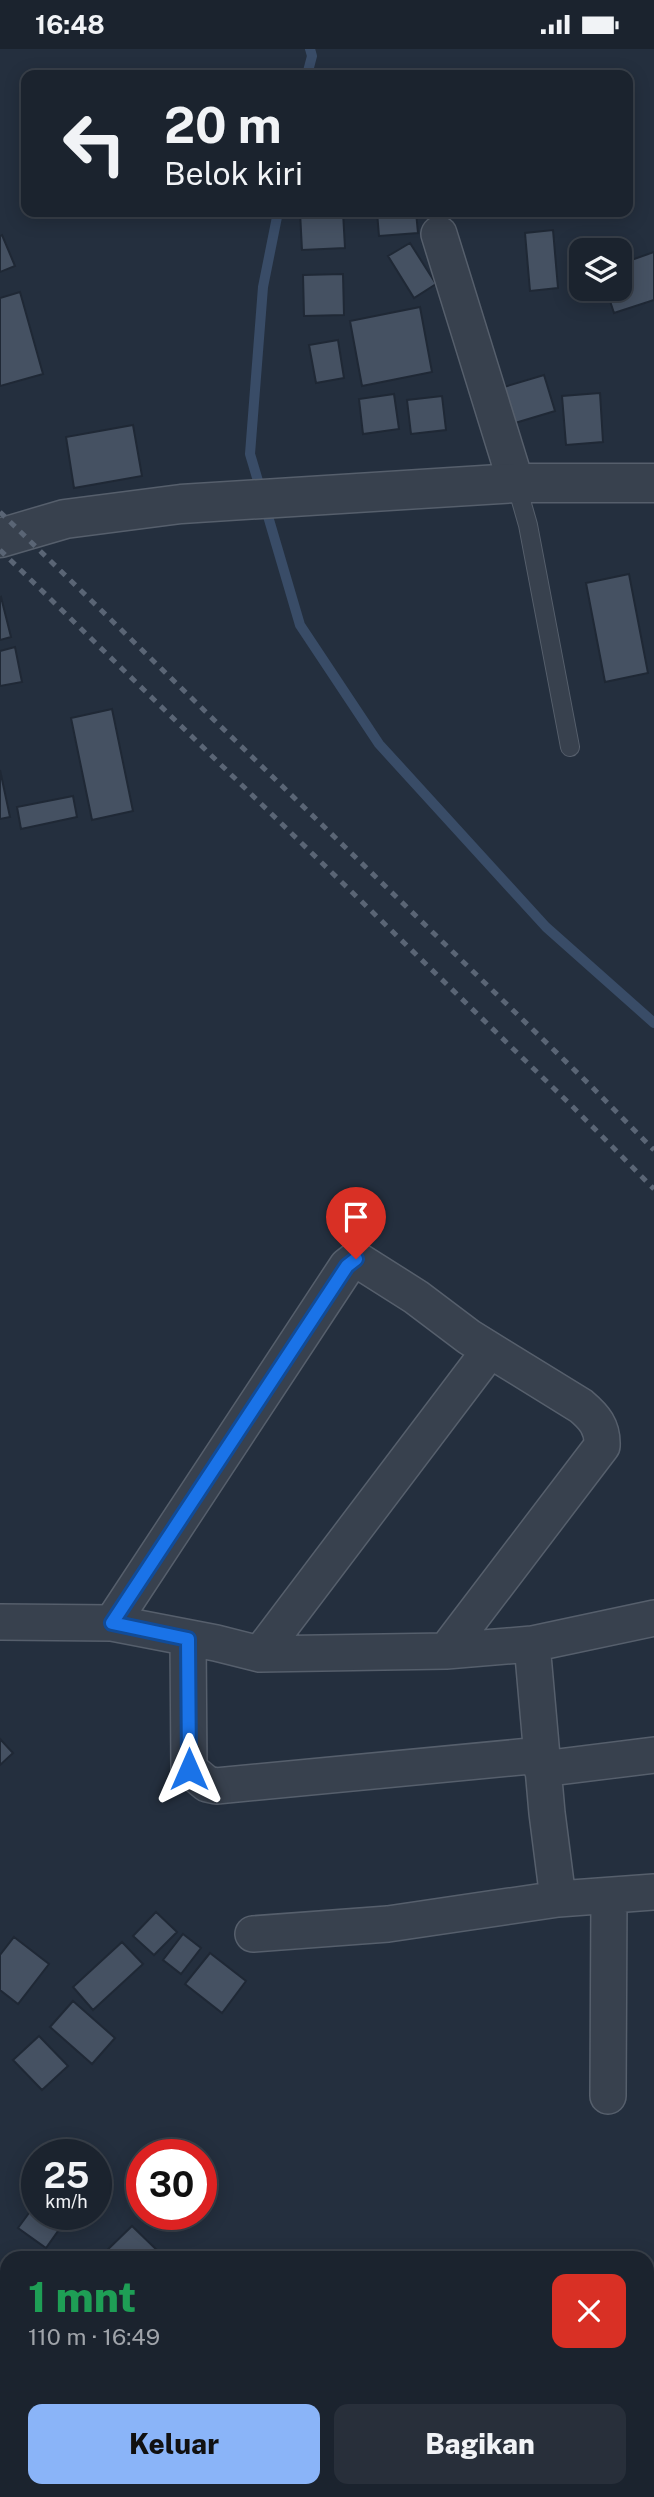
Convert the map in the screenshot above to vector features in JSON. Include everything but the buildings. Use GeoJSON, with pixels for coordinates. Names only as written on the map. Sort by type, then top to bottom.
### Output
{"type":"FeatureCollection","features":[{"type":"Feature","properties":{"kind":"street"},"geometry":{"type":"LineString","coordinates":[[439,234],[516,483]]}},
{"type":"Feature","properties":{"kind":"street"},"geometry":{"type":"LineString","coordinates":[[0,538],[65,519],[181,504],[516,483],[654,483]]}},
{"type":"Feature","properties":{"kind":"street"},"geometry":{"type":"LineString","coordinates":[[112,1623],[353,1260],[362,1261],[373,1268],[490,1350],[594,1417],[600,1427],[601,1446],[446,1651]]}},
{"type":"Feature","properties":{"kind":"street"},"geometry":{"type":"LineString","coordinates":[[260,1654],[490,1350]]}},
{"type":"Feature","properties":{"kind":"street"},"geometry":{"type":"LineString","coordinates":[[0,1622],[112,1623],[260,1654],[446,1651],[532,1644],[654,1618]]}},
{"type":"Feature","properties":{"kind":"street"},"geometry":{"type":"LineString","coordinates":[[188,1639],[189,1769],[207,1784],[216,1786],[654,1755]]}},
{"type":"Feature","properties":{"kind":"street"},"geometry":{"type":"LineString","coordinates":[[532,1644],[558,1899]]}},
{"type":"Feature","properties":{"kind":"street"},"geometry":{"type":"LineString","coordinates":[[253,1934],[388,1924],[558,1899],[654,1892]]}},
{"type":"Feature","properties":{"kind":"street"},"geometry":{"type":"LineString","coordinates":[[608,2096],[610,1895]]}},
{"type":"Feature","properties":{"kind":"lane"},"geometry":{"type":"LineString","coordinates":[[516,483],[528,525],[570,747]]}},
{"type":"Feature","properties":{"kind":"waterway"},"geometry":{"type":"LineString","coordinates":[[308,70],[312,56],[310,49]]}},
{"type":"Feature","properties":{"kind":"waterway"},"geometry":{"type":"LineString","coordinates":[[261,491],[250,454],[263,287],[277,217]]}},
{"type":"Feature","properties":{"kind":"waterway"},"geometry":{"type":"LineString","coordinates":[[265,506],[300,625],[379,744],[546,927],[654,1023]]}},
{"type":"Feature","properties":{"kind":"railway"},"geometry":{"type":"LineString","coordinates":[[0,512],[654,1150]]}},
{"type":"Feature","properties":{"kind":"railway"},"geometry":{"type":"LineString","coordinates":[[0,550],[654,1189]]}},
{"type":"Feature","properties":{"kind":"route"},"geometry":{"type":"LineString","coordinates":[[189,1769],[188,1639],[112,1623],[349,1263],[356,1259]]}}]}
